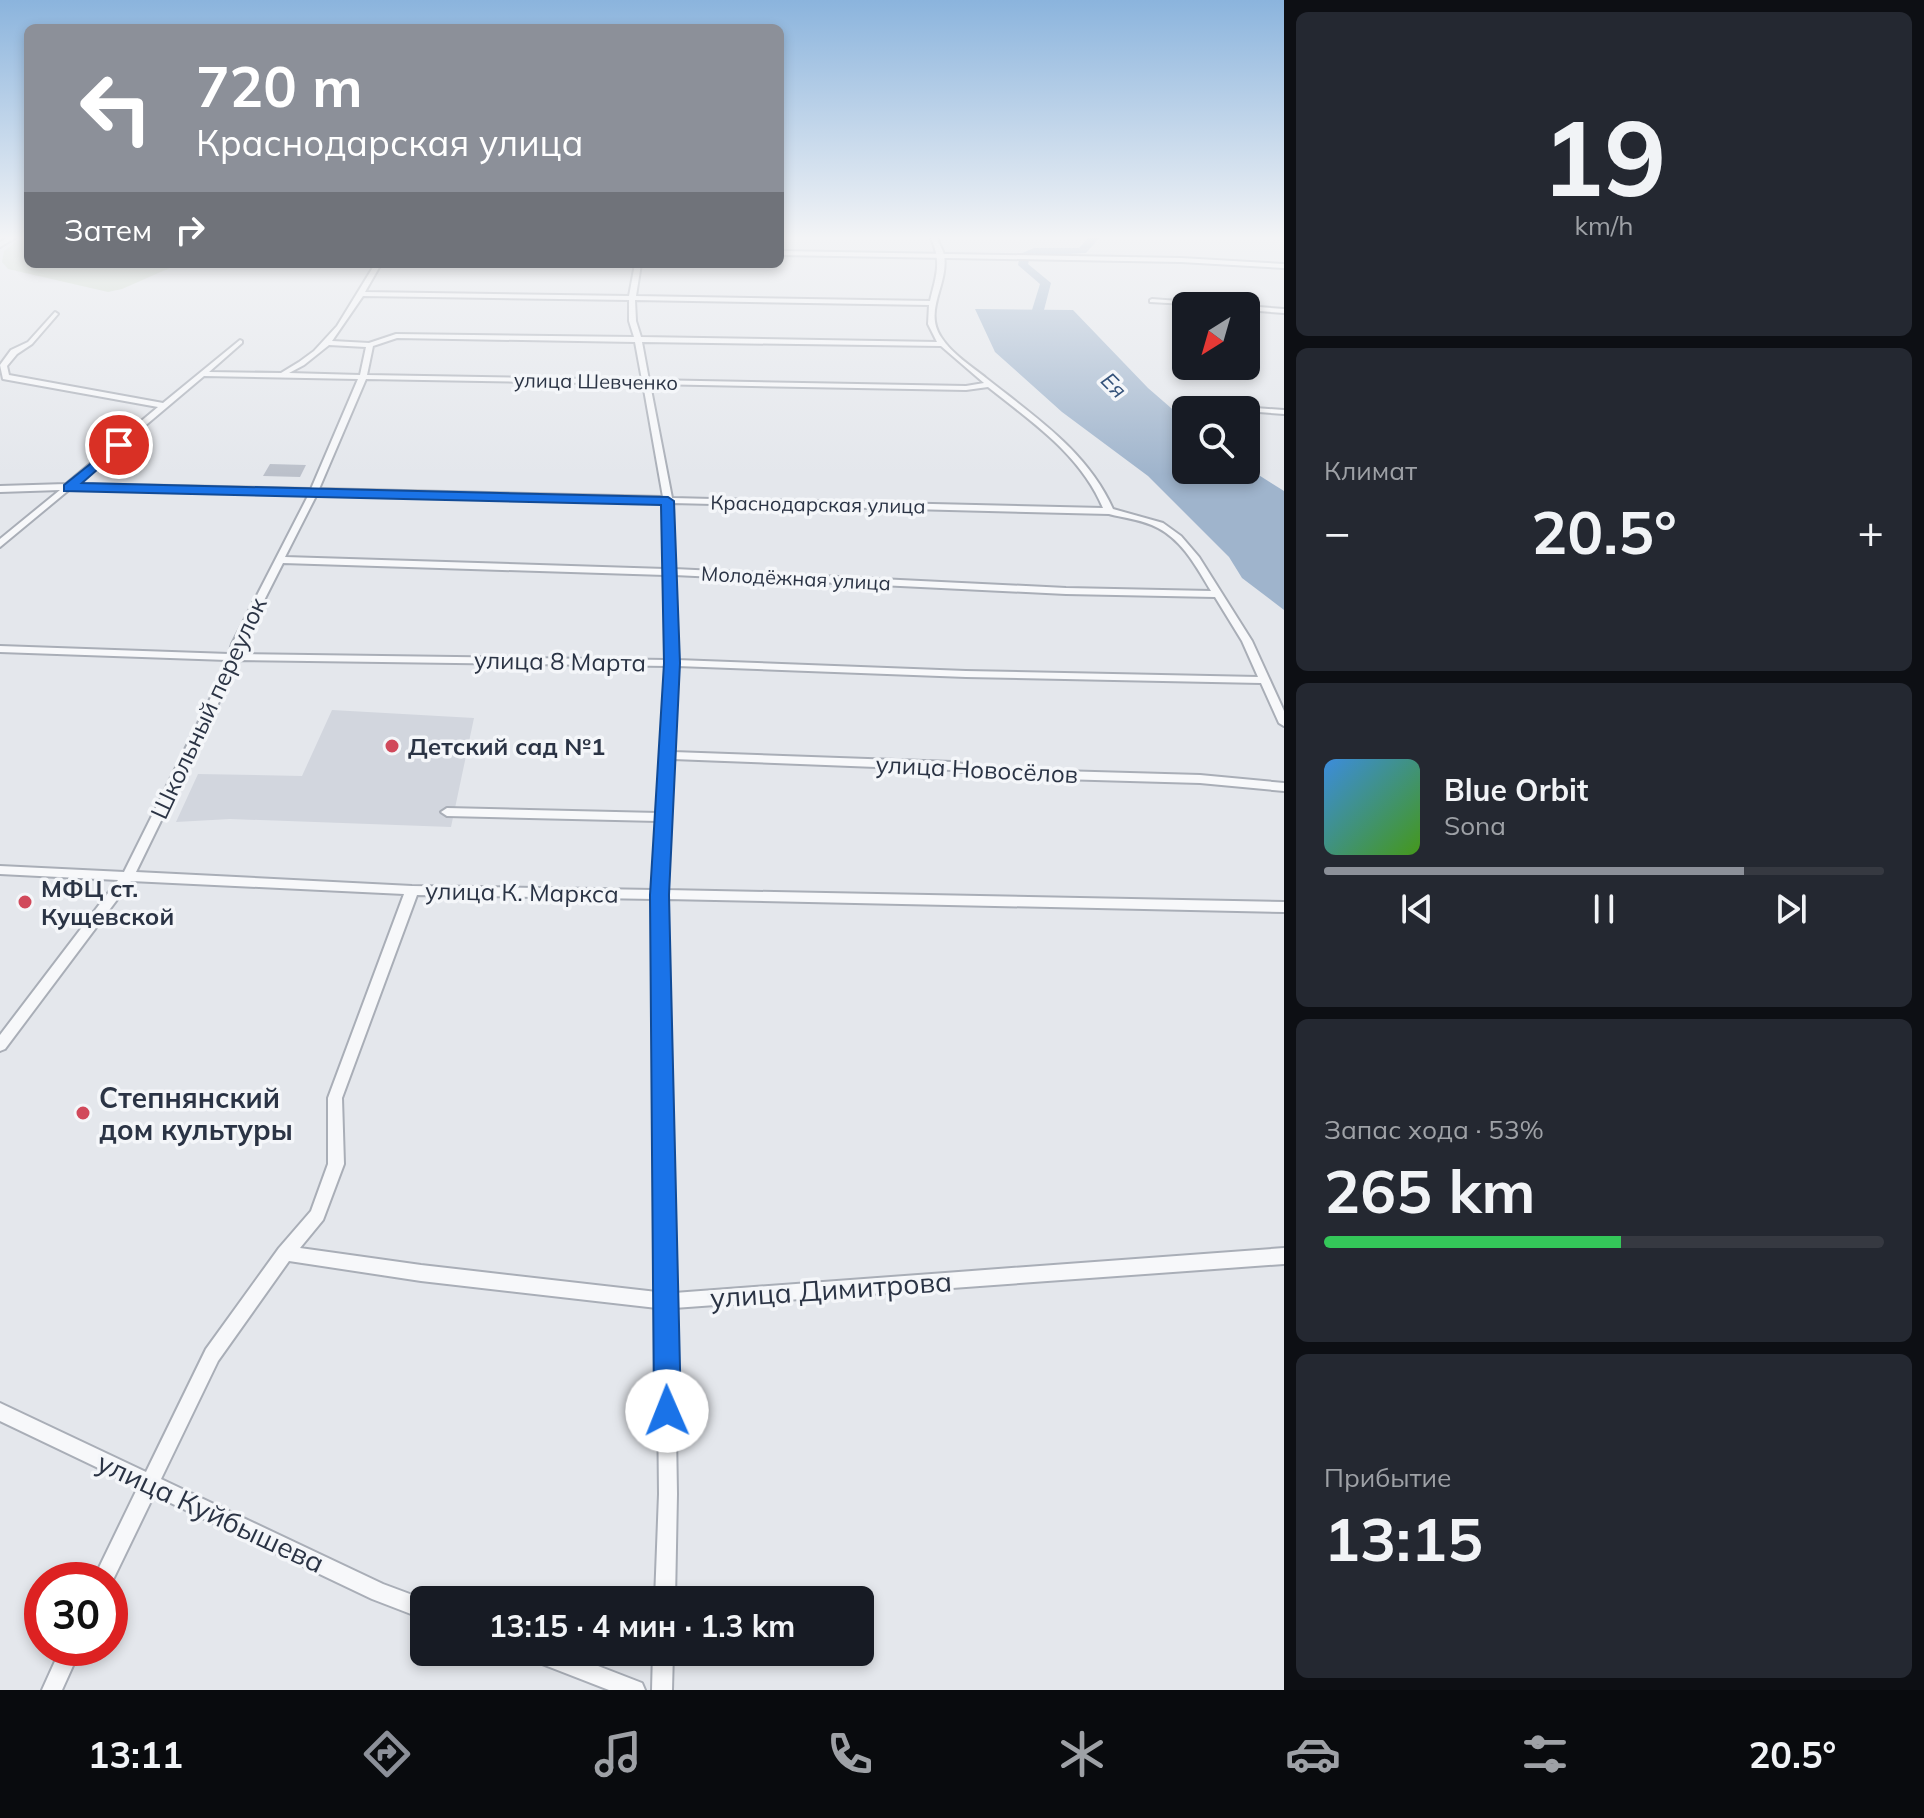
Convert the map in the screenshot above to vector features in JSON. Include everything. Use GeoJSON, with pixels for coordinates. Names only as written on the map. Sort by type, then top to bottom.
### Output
{"type":"FeatureCollection","features":[{"type":"Feature","properties":{"kind":"street"},"geometry":{"type":"LineString","coordinates":[[53,317],[30,343],[14,352],[3,366],[6,377],[165,406]]}},
{"type":"Feature","properties":{"kind":"street"},"geometry":{"type":"LineString","coordinates":[[277,375],[300,366],[330,343],[346,317]]}},
{"type":"Feature","properties":{"kind":"street"},"geometry":{"type":"LineString","coordinates":[[632,317],[668,501],[670,572],[672,663],[660,895],[668,1494],[665,1586]]}},
{"type":"Feature","properties":{"kind":"street"},"geometry":{"type":"LineString","coordinates":[[930,317],[934,332],[943,344],[1062,443],[1101,489],[1109,511]]}},
{"type":"Feature","properties":{"kind":"street"},"geometry":{"type":"LineString","coordinates":[[330,343],[370,345],[396,336],[943,344]]}},
{"type":"Feature","properties":{"kind":"street"},"geometry":{"type":"LineString","coordinates":[[0,544],[240,342]]}},
{"type":"Feature","properties":{"kind":"street","name":"Школьный переулок"},"geometry":{"type":"LineString","coordinates":[[0,1045],[127,877],[235,657],[237,644],[314,492],[363,377],[370,345]]}},
{"type":"Feature","properties":{"kind":"street","name":"улица Шевченко"},"geometry":{"type":"LineString","coordinates":[[202,374],[966,388],[989,385]]}},
{"type":"Feature","properties":{"kind":"street"},"geometry":{"type":"LineString","coordinates":[[1260,410],[1284,412]]}},
{"type":"Feature","properties":{"kind":"street","name":"Краснодарская улица"},"geometry":{"type":"LineString","coordinates":[[0,489],[314,492],[1109,511],[1160,525],[1178,538],[1196,559],[1247,641],[1284,723]]}},
{"type":"Feature","properties":{"kind":"street","name":"Молодёжная улица"},"geometry":{"type":"LineString","coordinates":[[279,560],[1216,594]]}},
{"type":"Feature","properties":{"kind":"street","name":"улица 8 Марта"},"geometry":{"type":"LineString","coordinates":[[0,649],[235,657],[672,663],[1264,680]]}},
{"type":"Feature","properties":{"kind":"street","name":"улица Новосёлов"},"geometry":{"type":"LineString","coordinates":[[669,755],[952,766],[992,773],[1200,779],[1284,787]]}},
{"type":"Feature","properties":{"kind":"street"},"geometry":{"type":"LineString","coordinates":[[447,812],[665,817]]}},
{"type":"Feature","properties":{"kind":"street","name":"улица К. Маркса"},"geometry":{"type":"LineString","coordinates":[[0,870],[412,890],[1284,907]]}},
{"type":"Feature","properties":{"kind":"street"},"geometry":{"type":"LineString","coordinates":[[111,1562],[212,1355],[285,1253],[317,1215],[336,1164],[335,1098],[412,890]]}},
{"type":"Feature","properties":{"kind":"street","name":"улица Димитрова"},"geometry":{"type":"LineString","coordinates":[[285,1253],[421,1273],[666,1301],[1284,1256]]}},
{"type":"Feature","properties":{"kind":"street","name":"улица Куйбышева"},"geometry":{"type":"LineString","coordinates":[[0,1412],[148,1484],[410,1604]]}},
{"type":"Feature","properties":{"kind":"street"},"geometry":{"type":"LineString","coordinates":[[52,1690],[63,1666]]}},
{"type":"Feature","properties":{"kind":"street"},"geometry":{"type":"LineString","coordinates":[[572,1666],[635,1690]]}},
{"type":"Feature","properties":{"kind":"street"},"geometry":{"type":"LineString","coordinates":[[662,1690],[663,1666]]}},
{"type":"Feature","properties":{"kind":"shaded area","name":"Детский сад №1"},"geometry":{"type":"Polygon","coordinates":[[[332,710],[474,718],[451,827],[230,819],[176,822],[198,774],[302,776],[332,710]]]}},
{"type":"Feature","properties":{"kind":"water"},"geometry":{"type":"Polygon","coordinates":[[[979,317],[1080,317],[1172,409],[1172,484],[1260,484],[1260,476],[1284,491],[1284,610],[1242,578],[1229,557],[1148,476],[1062,412],[995,352],[979,317]]]}},
{"type":"Feature","properties":{"kind":"building"},"geometry":{"type":"Polygon","coordinates":[[[270,464],[306,465],[300,477],[263,476],[270,464]]]}},
{"type":"Feature","properties":{"kind":"waterway","name":"Ея"},"geometry":{"type":"LineString","coordinates":[[1042,317],[1051,332]]}},
{"type":"Feature","properties":{"kind":"place","name":"Детский сад №1"},"geometry":{"type":"Point","coordinates":[392,746]}},
{"type":"Feature","properties":{"kind":"place","name":"МФЦ ст. Кущевской"},"geometry":{"type":"Point","coordinates":[25,902]}},
{"type":"Feature","properties":{"kind":"place","name":"Степнянский дом культуры"},"geometry":{"type":"Point","coordinates":[83,1113]}},
{"type":"Feature","properties":{"kind":"route"},"geometry":{"type":"LineString","coordinates":[[119,445],[69,488],[91,486],[668,501],[672,663],[660,895],[667,1411]]}}]}
